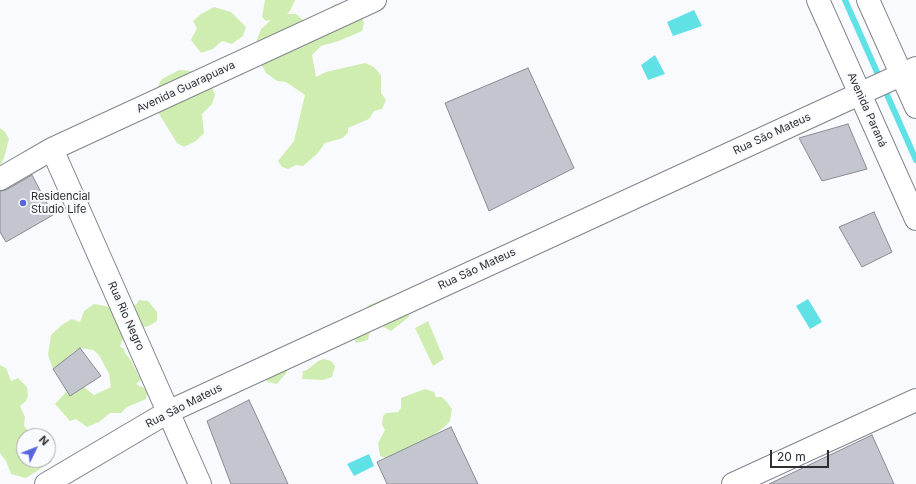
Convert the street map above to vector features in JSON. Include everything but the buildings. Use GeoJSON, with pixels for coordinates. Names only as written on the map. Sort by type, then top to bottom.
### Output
{"type":"FeatureCollection","features":[{"type":"Feature","properties":{"kind":"street","name":"Avenida Guarapuava"},"geometry":{"type":"LineString","coordinates":[[0,179],[52,149],[375,0]]}},
{"type":"Feature","properties":{"kind":"street","name":"Avenida Paraná"},"geometry":{"type":"LineString","coordinates":[[818,0],[866,91],[916,219]]}},
{"type":"Feature","properties":{"kind":"street"},"geometry":{"type":"LineString","coordinates":[[868,0],[904,74],[916,107]]}},
{"type":"Feature","properties":{"kind":"street","name":"Rua São Mateus"},"geometry":{"type":"LineString","coordinates":[[46,484],[168,412],[904,74]]}},
{"type":"Feature","properties":{"kind":"street","name":"Rua Rio Negro"},"geometry":{"type":"LineString","coordinates":[[52,149],[200,484]]}},
{"type":"Feature","properties":{"kind":"street"},"geometry":{"type":"LineString","coordinates":[[733,484],[916,400]]}},
{"type":"Feature","properties":{"kind":"green space"},"geometry":{"type":"Polygon","coordinates":[[[265,0],[295,0],[287,14],[296,14],[303,20],[317,18],[335,4],[346,3],[360,13],[364,23],[362,31],[339,41],[321,46],[312,55],[316,77],[326,72],[365,63],[374,67],[381,75],[381,93],[386,100],[382,109],[374,111],[369,119],[348,128],[348,132],[343,138],[325,143],[317,154],[303,166],[296,165],[288,169],[282,167],[278,161],[294,141],[305,95],[286,82],[277,81],[266,73],[259,60],[256,42],[261,29],[271,20],[266,21],[262,17],[265,0]]]}},
{"type":"Feature","properties":{"kind":"green space"},"geometry":{"type":"Polygon","coordinates":[[[214,7],[231,12],[246,27],[243,36],[232,44],[222,41],[213,49],[201,53],[191,40],[197,28],[193,21],[201,14],[214,7]]]}},
{"type":"Feature","properties":{"kind":"green space"},"geometry":{"type":"Polygon","coordinates":[[[179,70],[191,71],[208,77],[215,95],[212,104],[202,114],[204,133],[196,141],[184,147],[177,143],[156,109],[156,89],[162,79],[179,70]]]}},
{"type":"Feature","properties":{"kind":"green space"},"geometry":{"type":"Polygon","coordinates":[[[0,128],[5,132],[9,139],[4,158],[0,166],[0,128]]]}},
{"type":"Feature","properties":{"kind":"green space"},"geometry":{"type":"Polygon","coordinates":[[[391,296],[397,296],[409,307],[409,317],[391,331],[378,324],[370,330],[368,340],[356,343],[352,333],[366,314],[366,308],[369,305],[391,296]]]}},
{"type":"Feature","properties":{"kind":"green space"},"geometry":{"type":"Polygon","coordinates":[[[139,300],[148,301],[157,312],[157,321],[149,326],[136,326],[117,315],[116,321],[123,338],[120,347],[124,349],[141,380],[136,384],[144,388],[147,393],[146,399],[127,407],[121,413],[110,413],[99,422],[87,427],[76,419],[70,421],[55,404],[67,391],[75,388],[84,387],[94,395],[111,387],[109,374],[99,355],[93,350],[80,348],[72,353],[69,362],[59,364],[53,369],[48,355],[51,335],[63,324],[72,319],[80,322],[84,311],[94,304],[106,306],[117,314],[131,304],[136,305],[139,300]]]}},
{"type":"Feature","properties":{"kind":"green space"},"geometry":{"type":"Polygon","coordinates":[[[428,321],[444,359],[433,366],[415,328],[428,321]]]}},
{"type":"Feature","properties":{"kind":"green space"},"geometry":{"type":"Polygon","coordinates":[[[324,359],[331,361],[335,366],[332,377],[323,380],[302,379],[303,371],[307,370],[318,361],[324,359]]]}},
{"type":"Feature","properties":{"kind":"green space"},"geometry":{"type":"Polygon","coordinates":[[[0,365],[6,368],[11,381],[18,378],[27,387],[28,396],[26,401],[20,406],[25,417],[24,426],[26,428],[16,428],[16,468],[42,468],[26,478],[11,474],[6,461],[0,453],[0,365]]]}},
{"type":"Feature","properties":{"kind":"green space"},"geometry":{"type":"Polygon","coordinates":[[[286,367],[287,372],[277,384],[268,382],[262,375],[286,367]]]}},
{"type":"Feature","properties":{"kind":"green space"},"geometry":{"type":"Polygon","coordinates":[[[425,389],[434,392],[436,397],[442,397],[446,401],[452,409],[450,421],[432,436],[386,458],[380,456],[378,443],[385,430],[382,425],[383,416],[386,413],[398,412],[401,408],[401,398],[425,389]]]}},
{"type":"Feature","properties":{"kind":"water"},"geometry":{"type":"Polygon","coordinates":[[[694,10],[702,26],[673,36],[667,22],[694,10]]]}},
{"type":"Feature","properties":{"kind":"water"},"geometry":{"type":"Polygon","coordinates":[[[655,55],[665,74],[648,80],[641,65],[655,55]]]}},
{"type":"Feature","properties":{"kind":"water"},"geometry":{"type":"Polygon","coordinates":[[[808,299],[822,322],[810,329],[796,306],[808,299]]]}},
{"type":"Feature","properties":{"kind":"water"},"geometry":{"type":"Polygon","coordinates":[[[369,454],[374,466],[354,476],[347,464],[369,454]]]}},
{"type":"Feature","properties":{"kind":"waterway"},"geometry":{"type":"LineString","coordinates":[[845,0],[916,160]]}},
{"type":"Feature","properties":{"kind":"place","name":"Residencial Studio Life"},"geometry":{"type":"Point","coordinates":[23,203]}}]}
